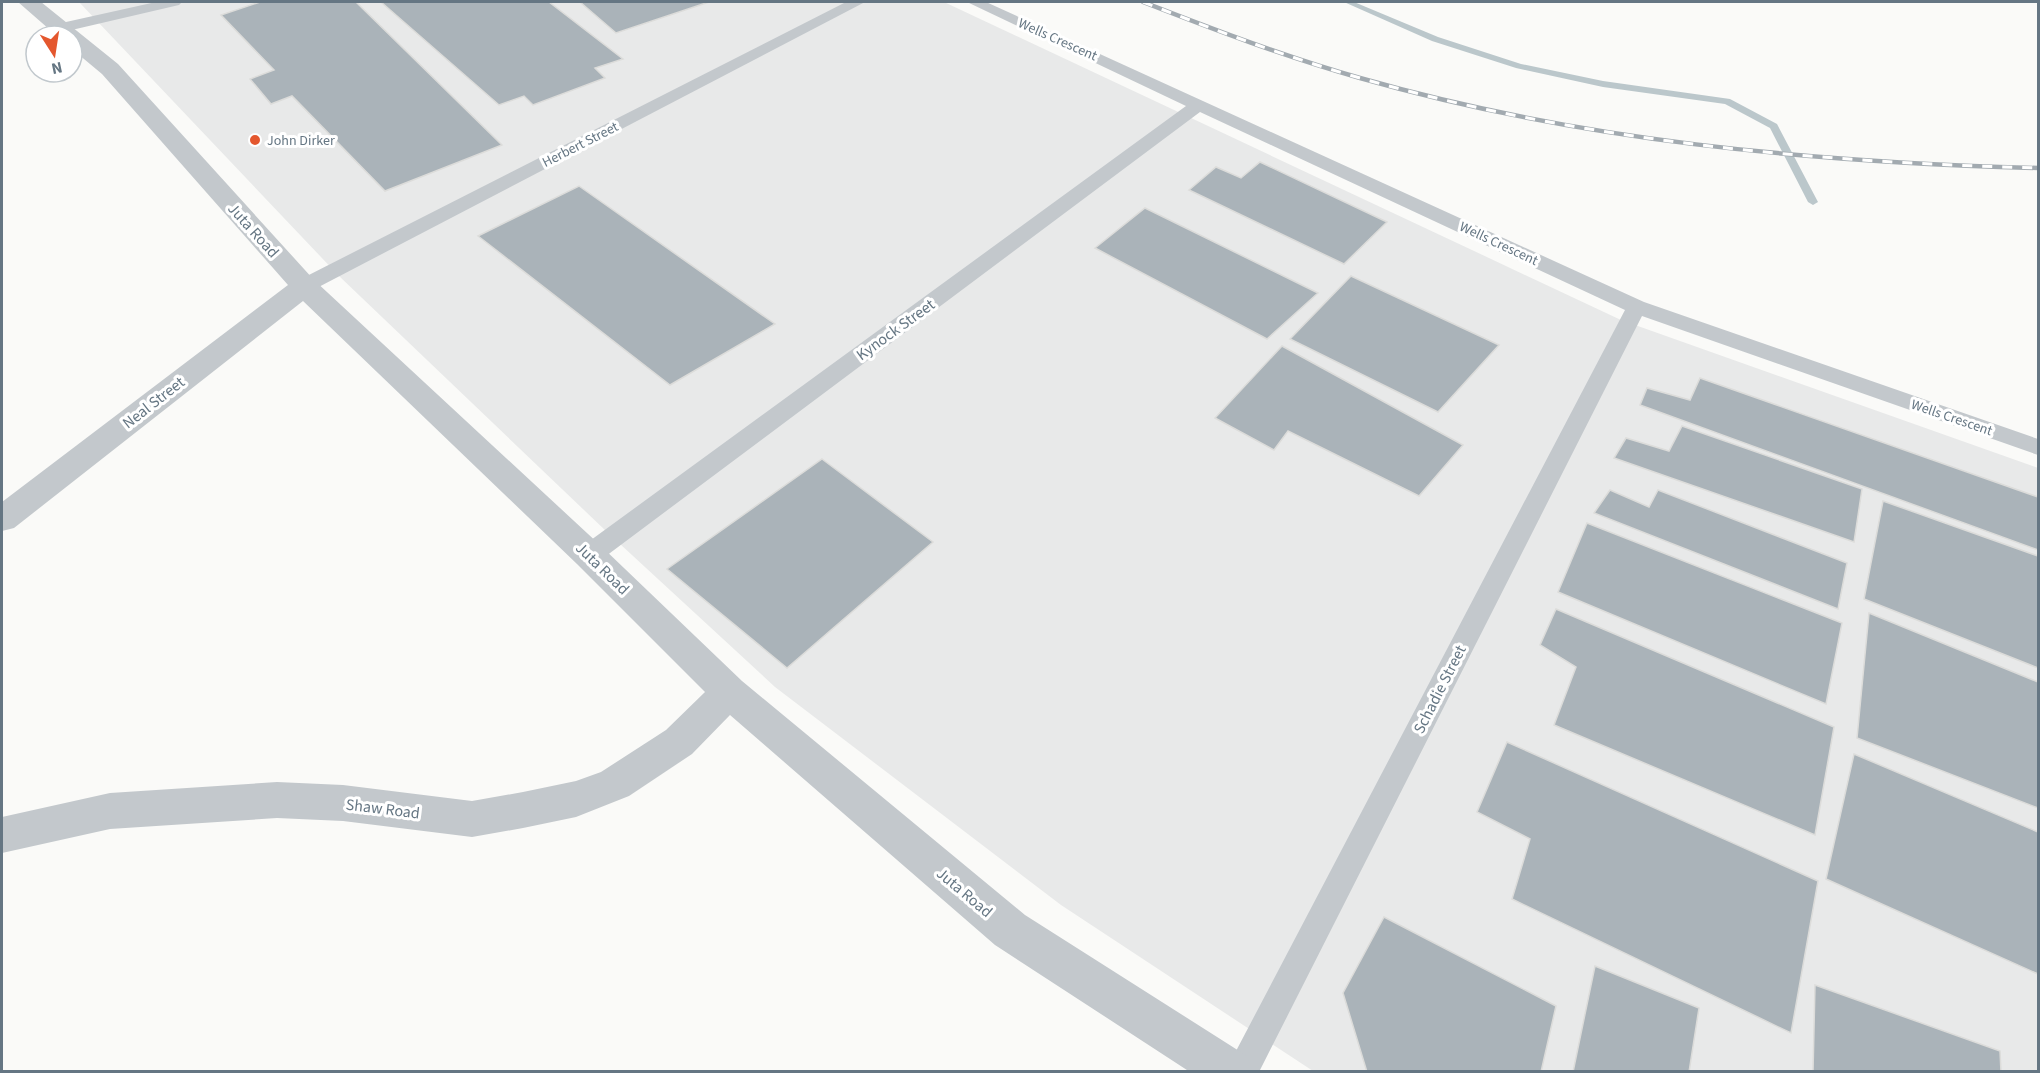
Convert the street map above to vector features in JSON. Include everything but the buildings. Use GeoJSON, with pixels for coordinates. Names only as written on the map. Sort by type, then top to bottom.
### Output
{"type":"FeatureCollection","features":[{"type":"Feature","properties":{"kind":"street","name":"Juta Road"},"geometry":{"type":"LineString","coordinates":[[29,2],[59,24]]}},
{"type":"Feature","properties":{"kind":"street","name":"Juta Road"},"geometry":{"type":"LineString","coordinates":[[84,45],[111,69],[304,286],[589,555],[729,692],[1010,930],[1231,1071]]}},
{"type":"Feature","properties":{"kind":"street","name":"Neal Street"},"geometry":{"type":"LineString","coordinates":[[2,519],[304,286]]}},
{"type":"Feature","properties":{"kind":"street","name":"Shaw Road"},"geometry":{"type":"LineString","coordinates":[[2,835],[110,811],[256,801],[343,802],[472,819],[523,810],[576,799],[615,783],[679,742],[729,692]]}},
{"type":"Feature","properties":{"kind":"lane"},"geometry":{"type":"LineString","coordinates":[[73,24],[129,7],[174,2]]}},
{"type":"Feature","properties":{"kind":"lane","name":"Herbert Street"},"geometry":{"type":"LineString","coordinates":[[304,286],[857,2]]}},
{"type":"Feature","properties":{"kind":"lane","name":"Wells Crescent"},"geometry":{"type":"LineString","coordinates":[[975,2],[1637,307],[2038,447]]}},
{"type":"Feature","properties":{"kind":"lane","name":"Kynock Street"},"geometry":{"type":"LineString","coordinates":[[589,555],[1200,104]]}},
{"type":"Feature","properties":{"kind":"lane","name":"Schadie Street"},"geometry":{"type":"LineString","coordinates":[[1241,1071],[1637,307]]}},
{"type":"Feature","properties":{"kind":"shaded area"},"geometry":{"type":"Polygon","coordinates":[[[79,2],[944,2],[1621,320],[2038,468],[2038,1071],[1313,1071],[1061,905],[775,687],[607,532],[339,276],[79,2]]]}},
{"type":"Feature","properties":{"kind":"waterway"},"geometry":{"type":"LineString","coordinates":[[1348,2],[1435,39],[1519,66],[1603,84],[1727,101],[1774,126],[1813,202]]}},
{"type":"Feature","properties":{"kind":"railway"},"geometry":{"type":"LineString","coordinates":[[1143,2],[1251,43],[1332,70],[1443,100],[1527,118],[1611,133],[1781,153],[1952,165],[2038,168]]}},
{"type":"Feature","properties":{"kind":"place","name":"John Dirker"},"geometry":{"type":"Point","coordinates":[255,140]}}]}
